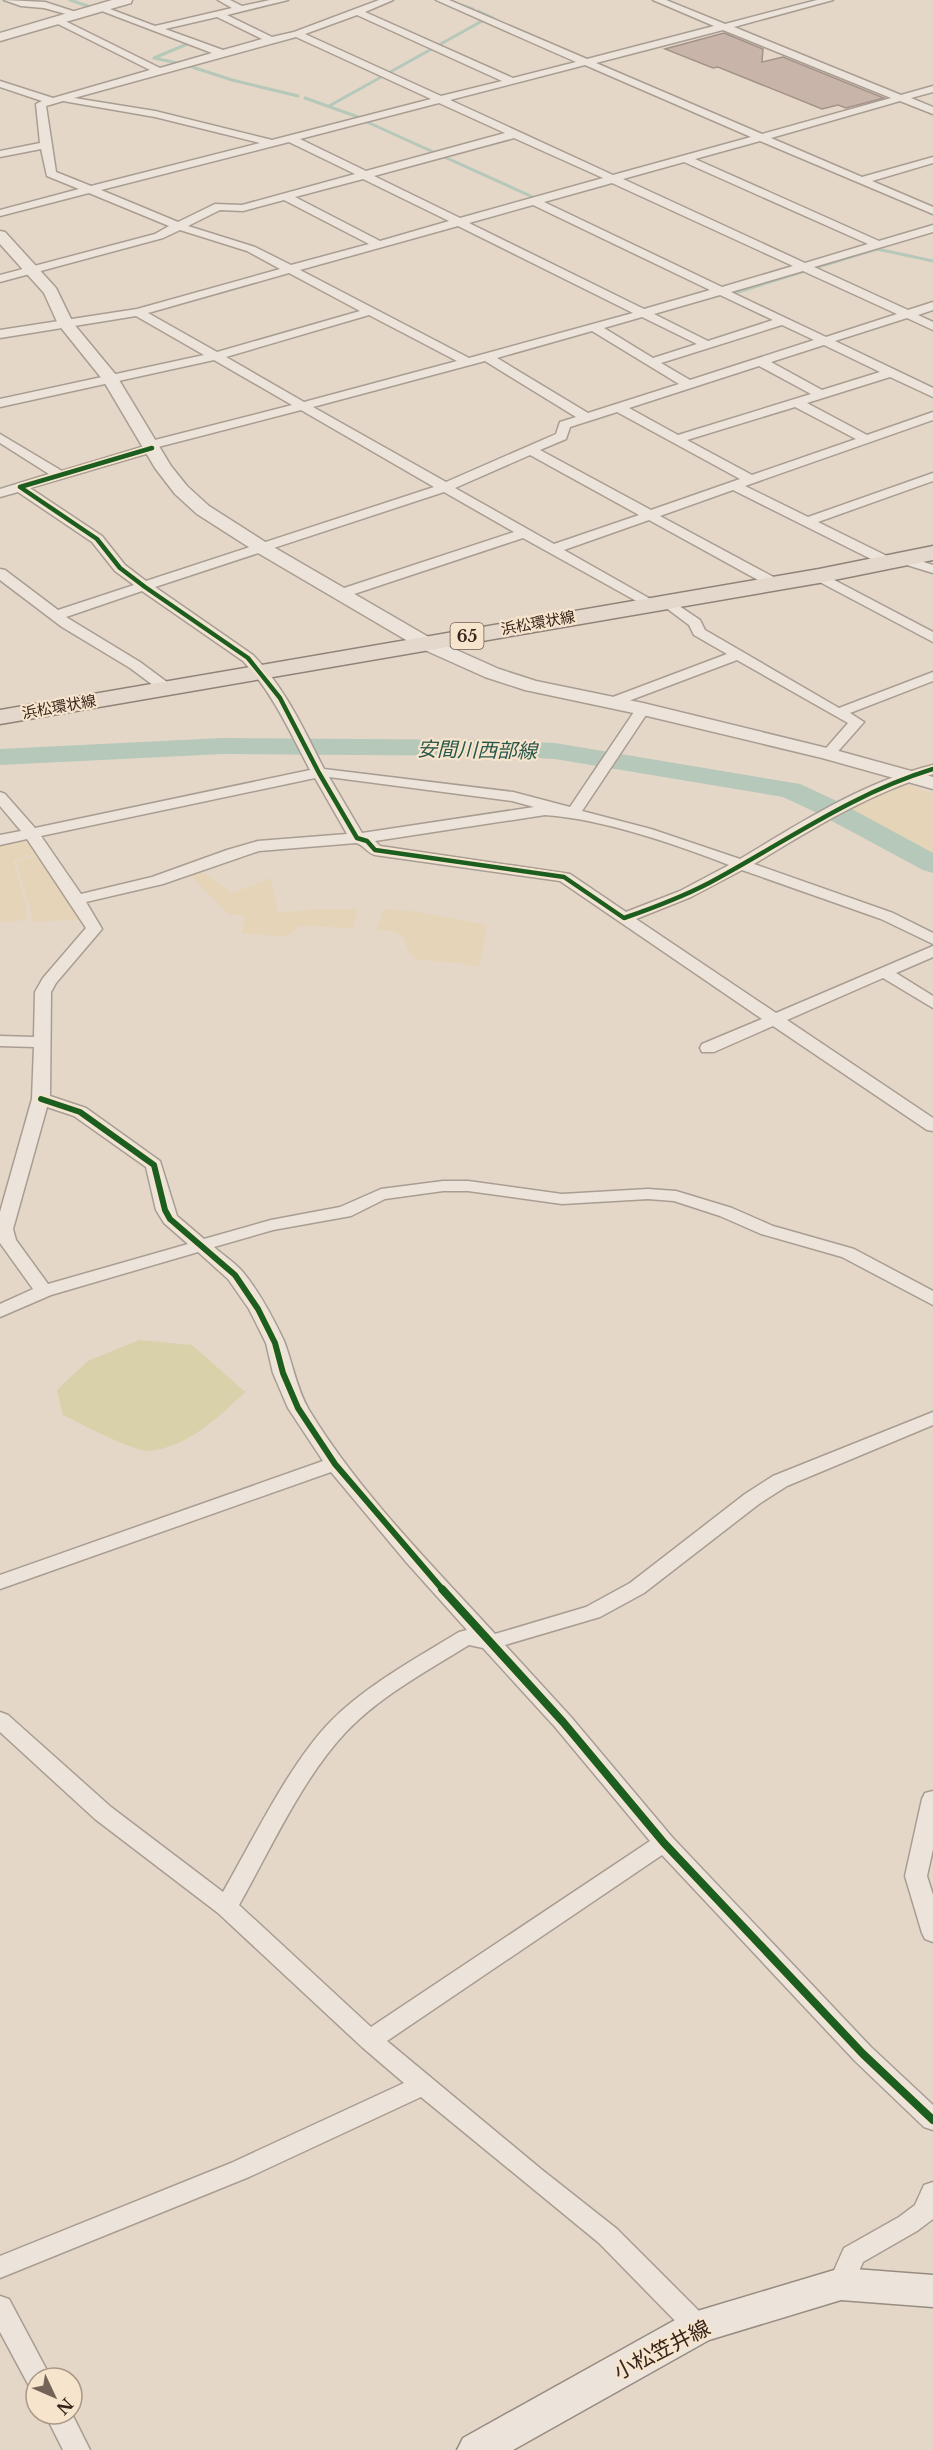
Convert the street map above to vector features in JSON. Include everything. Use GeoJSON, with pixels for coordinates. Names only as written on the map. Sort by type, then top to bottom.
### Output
{"type":"FeatureCollection","features":[{"type":"Feature","properties":{"kind":"main road","name":"浜松環状線"},"geometry":{"type":"LineString","coordinates":[[0,717],[819,576],[933,553]]}},
{"type":"Feature","properties":{"kind":"main road","name":"小松笠井線"},"geometry":{"type":"LineString","coordinates":[[477,2450],[698,2327],[841,2284],[933,2291]]}},
{"type":"Feature","properties":{"kind":"street"},"geometry":{"type":"LineString","coordinates":[[9,0],[45,5],[77,14]]}},
{"type":"Feature","properties":{"kind":"street"},"geometry":{"type":"LineString","coordinates":[[0,37],[126,0]]}},
{"type":"Feature","properties":{"kind":"street"},"geometry":{"type":"LineString","coordinates":[[223,0],[242,9]]}},
{"type":"Feature","properties":{"kind":"street"},"geometry":{"type":"LineString","coordinates":[[157,28],[283,0]]}},
{"type":"Feature","properties":{"kind":"street"},"geometry":{"type":"LineString","coordinates":[[388,0],[297,34],[40,104],[51,174],[178,226],[251,249],[467,362]]}},
{"type":"Feature","properties":{"kind":"street"},"geometry":{"type":"LineString","coordinates":[[441,0],[933,211]]}},
{"type":"Feature","properties":{"kind":"street"},"geometry":{"type":"LineString","coordinates":[[658,0],[933,111]]}},
{"type":"Feature","properties":{"kind":"street"},"geometry":{"type":"LineString","coordinates":[[0,213],[828,0]]}},
{"type":"Feature","properties":{"kind":"street"},"geometry":{"type":"LineString","coordinates":[[99,8],[223,54]]}},
{"type":"Feature","properties":{"kind":"street"},"geometry":{"type":"LineString","coordinates":[[358,12],[513,82]]}},
{"type":"Feature","properties":{"kind":"street"},"geometry":{"type":"LineString","coordinates":[[218,14],[271,40]]}},
{"type":"Feature","properties":{"kind":"street"},"geometry":{"type":"LineString","coordinates":[[57,21],[159,71]]}},
{"type":"Feature","properties":{"kind":"street"},"geometry":{"type":"LineString","coordinates":[[297,34],[933,326]]}},
{"type":"Feature","properties":{"kind":"street"},"geometry":{"type":"LineString","coordinates":[[2,86],[56,100],[154,114],[274,143]]}},
{"type":"Feature","properties":{"kind":"street"},"geometry":{"type":"LineString","coordinates":[[0,334],[138,312],[933,89]]}},
{"type":"Feature","properties":{"kind":"street"},"geometry":{"type":"LineString","coordinates":[[0,279],[159,236],[219,206],[234,209],[515,134]]}},
{"type":"Feature","properties":{"kind":"street"},"geometry":{"type":"LineString","coordinates":[[290,138],[707,345]]}},
{"type":"Feature","properties":{"kind":"street"},"geometry":{"type":"LineString","coordinates":[[0,154],[45,145]]}},
{"type":"Feature","properties":{"kind":"street"},"geometry":{"type":"LineString","coordinates":[[686,159],[880,245]]}},
{"type":"Feature","properties":{"kind":"street"},"geometry":{"type":"LineString","coordinates":[[863,180],[933,160]]}},
{"type":"Feature","properties":{"kind":"street"},"geometry":{"type":"LineString","coordinates":[[284,196],[378,244]]}},
{"type":"Feature","properties":{"kind":"street"},"geometry":{"type":"LineString","coordinates":[[534,201],[933,393]]}},
{"type":"Feature","properties":{"kind":"street"},"geometry":{"type":"LineString","coordinates":[[0,493],[151,447],[595,328],[933,228]]}},
{"type":"Feature","properties":{"kind":"street"},"geometry":{"type":"LineString","coordinates":[[0,235],[51,291],[66,324],[110,378],[151,447],[181,490],[203,510],[264,549],[343,593],[425,643],[492,673],[532,686],[644,709],[828,754],[933,783]]}},
{"type":"Feature","properties":{"kind":"street"},"geometry":{"type":"LineString","coordinates":[[57,615],[264,549],[446,487],[562,436],[564,425],[933,306]]}},
{"type":"Feature","properties":{"kind":"street"},"geometry":{"type":"LineString","coordinates":[[0,403],[216,356],[372,311]]}},
{"type":"Feature","properties":{"kind":"street"},"geometry":{"type":"LineString","coordinates":[[138,312],[524,533],[694,623],[699,632],[736,655],[857,722],[828,754]]}},
{"type":"Feature","properties":{"kind":"street"},"geometry":{"type":"LineString","coordinates":[[653,362],[783,321]]}},
{"type":"Feature","properties":{"kind":"street"},"geometry":{"type":"LineString","coordinates":[[595,328],[687,384]]}},
{"type":"Feature","properties":{"kind":"street"},"geometry":{"type":"LineString","coordinates":[[484,356],[587,418]]}},
{"type":"Feature","properties":{"kind":"street"},"geometry":{"type":"LineString","coordinates":[[760,362],[820,394]]}},
{"type":"Feature","properties":{"kind":"street"},"geometry":{"type":"LineString","coordinates":[[678,439],[891,373]]}},
{"type":"Feature","properties":{"kind":"street"},"geometry":{"type":"LineString","coordinates":[[795,402],[868,440]]}},
{"type":"Feature","properties":{"kind":"street"},"geometry":{"type":"LineString","coordinates":[[619,408],[751,480]]}},
{"type":"Feature","properties":{"kind":"street"},"geometry":{"type":"LineString","coordinates":[[553,549],[929,421]]}},
{"type":"Feature","properties":{"kind":"street"},"geometry":{"type":"LineString","coordinates":[[0,438],[58,474]]}},
{"type":"Feature","properties":{"kind":"street"},"geometry":{"type":"LineString","coordinates":[[530,450],[774,583]]}},
{"type":"Feature","properties":{"kind":"street"},"geometry":{"type":"LineString","coordinates":[[807,522],[933,477]]}},
{"type":"Feature","properties":{"kind":"street"},"geometry":{"type":"LineString","coordinates":[[735,486],[807,522],[895,560],[933,569]]}},
{"type":"Feature","properties":{"kind":"street"},"geometry":{"type":"LineString","coordinates":[[20,487],[97,539],[120,568],[263,671],[357,837],[367,841],[375,850],[564,877],[933,1126]]}},
{"type":"Feature","properties":{"kind":"street"},"geometry":{"type":"LineString","coordinates":[[343,593],[524,533]]}},
{"type":"Feature","properties":{"kind":"street"},"geometry":{"type":"LineString","coordinates":[[0,573],[57,615],[135,665],[166,688]]}},
{"type":"Feature","properties":{"kind":"street"},"geometry":{"type":"LineString","coordinates":[[819,576],[933,638]]}},
{"type":"Feature","properties":{"kind":"street"},"geometry":{"type":"LineString","coordinates":[[610,703],[736,655]]}},
{"type":"Feature","properties":{"kind":"street"},"geometry":{"type":"LineString","coordinates":[[838,713],[933,676]]}},
{"type":"Feature","properties":{"kind":"street"},"geometry":{"type":"LineString","coordinates":[[574,812],[644,709]]}},
{"type":"Feature","properties":{"kind":"street"},"geometry":{"type":"LineString","coordinates":[[624,918],[692,891],[827,813],[908,776],[933,769]]}},
{"type":"Feature","properties":{"kind":"street"},"geometry":{"type":"LineString","coordinates":[[0,840],[198,796],[319,773],[338,772],[513,797],[574,812],[680,842],[742,863],[794,885],[887,916],[933,939]]}},
{"type":"Feature","properties":{"kind":"street"},"geometry":{"type":"LineString","coordinates":[[0,797],[32,834],[93,924],[94,929],[49,981],[43,992],[41,1099],[4,1229],[7,1240],[44,1291]]}},
{"type":"Feature","properties":{"kind":"street"},"geometry":{"type":"LineString","coordinates":[[76,900],[157,882],[232,853],[258,846],[357,837],[545,810],[574,812]]}},
{"type":"Feature","properties":{"kind":"street"},"geometry":{"type":"LineString","coordinates":[[708,1048],[933,951]]}},
{"type":"Feature","properties":{"kind":"street"},"geometry":{"type":"LineString","coordinates":[[884,972],[933,1003]]}},
{"type":"Feature","properties":{"kind":"street"},"geometry":{"type":"LineString","coordinates":[[0,1041],[43,1042]]}},
{"type":"Feature","properties":{"kind":"street"},"geometry":{"type":"LineString","coordinates":[[41,1099],[80,1112],[154,1165],[165,1210],[170,1220],[235,1275],[258,1309],[275,1343],[283,1372],[298,1408],[335,1464],[414,1558],[563,1722],[664,1844],[863,2054],[933,2120]]}},
{"type":"Feature","properties":{"kind":"street"},"geometry":{"type":"LineString","coordinates":[[0,1311],[44,1291],[290,1220],[345,1212],[381,1194],[395,1190],[443,1186],[468,1186],[562,1199],[648,1194],[676,1196],[726,1212],[767,1230],[848,1253],[933,1299]]}},
{"type":"Feature","properties":{"kind":"street"},"geometry":{"type":"LineString","coordinates":[[226,1907],[305,1769],[339,1727],[385,1688],[466,1637],[492,1642],[593,1611],[637,1588],[752,1499],[780,1481],[933,1418]]}},
{"type":"Feature","properties":{"kind":"street"},"geometry":{"type":"LineString","coordinates":[[0,1582],[335,1464]]}},
{"type":"Feature","properties":{"kind":"street"},"geometry":{"type":"LineString","coordinates":[[0,1720],[103,1813],[226,1907],[370,2040],[423,2085],[608,2236],[698,2327]]}},
{"type":"Feature","properties":{"kind":"street"},"geometry":{"type":"LineString","coordinates":[[933,1799],[916,1876],[933,1933]]}},
{"type":"Feature","properties":{"kind":"street"},"geometry":{"type":"LineString","coordinates":[[370,2040],[664,1844]]}},
{"type":"Feature","properties":{"kind":"street"},"geometry":{"type":"LineString","coordinates":[[0,2266],[240,2170],[423,2085]]}},
{"type":"Feature","properties":{"kind":"street"},"geometry":{"type":"LineString","coordinates":[[841,2284],[853,2255],[908,2224],[924,2212],[933,2192]]}},
{"type":"Feature","properties":{"kind":"street"},"geometry":{"type":"LineString","coordinates":[[0,2307],[32,2366]]}},
{"type":"Feature","properties":{"kind":"street"},"geometry":{"type":"LineString","coordinates":[[64,2426],[77,2450]]}},
{"type":"Feature","properties":{"kind":"shaded area"},"geometry":{"type":"Polygon","coordinates":[[[902,782],[933,794],[933,855],[850,809],[902,782]]]}},
{"type":"Feature","properties":{"kind":"shaded area"},"geometry":{"type":"Polygon","coordinates":[[[29,839],[38,853],[13,861],[25,902],[27,918],[21,921],[0,922],[0,843],[29,839]]]}},
{"type":"Feature","properties":{"kind":"shaded area"},"geometry":{"type":"Polygon","coordinates":[[[39,854],[83,919],[34,922],[16,862],[39,854]]]}},
{"type":"Feature","properties":{"kind":"shaded area"},"geometry":{"type":"Polygon","coordinates":[[[197,869],[233,893],[271,878],[278,913],[317,909],[358,909],[353,928],[300,926],[286,937],[242,933],[245,915],[230,915],[189,874],[197,869]]]}},
{"type":"Feature","properties":{"kind":"shaded area"},"geometry":{"type":"Polygon","coordinates":[[[384,909],[419,912],[487,925],[480,966],[417,959],[409,954],[404,938],[394,931],[376,930],[384,909]]]}},
{"type":"Feature","properties":{"kind":"shaded area"},"geometry":{"type":"Polygon","coordinates":[[[139,1340],[192,1345],[245,1392],[213,1421],[189,1438],[162,1449],[148,1451],[119,1442],[63,1415],[57,1390],[88,1361],[139,1340]]]}},
{"type":"Feature","properties":{"kind":"building"},"geometry":{"type":"Polygon","coordinates":[[[724,33],[763,49],[762,62],[783,57],[884,98],[846,108],[838,105],[822,109],[718,67],[713,68],[665,49],[724,33]]]}},
{"type":"Feature","properties":{"kind":"waterway"},"geometry":{"type":"LineString","coordinates":[[70,0],[91,7]]}},
{"type":"Feature","properties":{"kind":"waterway"},"geometry":{"type":"LineString","coordinates":[[461,5],[473,9]]}},
{"type":"Feature","properties":{"kind":"waterway"},"geometry":{"type":"LineString","coordinates":[[478,11],[493,18]]}},
{"type":"Feature","properties":{"kind":"waterway"},"geometry":{"type":"LineString","coordinates":[[329,106],[482,21]]}},
{"type":"Feature","properties":{"kind":"waterway"},"geometry":{"type":"LineString","coordinates":[[182,64],[154,58],[192,42]]}},
{"type":"Feature","properties":{"kind":"waterway"},"geometry":{"type":"LineString","coordinates":[[189,66],[232,80],[298,96]]}},
{"type":"Feature","properties":{"kind":"waterway"},"geometry":{"type":"LineString","coordinates":[[305,98],[361,118]]}},
{"type":"Feature","properties":{"kind":"waterway"},"geometry":{"type":"LineString","coordinates":[[367,122],[535,198]]}},
{"type":"Feature","properties":{"kind":"waterway"},"geometry":{"type":"LineString","coordinates":[[815,268],[877,249],[933,261]]}},
{"type":"Feature","properties":{"kind":"waterway"},"geometry":{"type":"LineString","coordinates":[[735,293],[805,271]]}},
{"type":"Feature","properties":{"kind":"waterway","name":"安間川西部線"},"geometry":{"type":"LineString","coordinates":[[0,757],[223,746],[494,748],[555,751],[790,790],[827,807],[933,864]]}},
{"type":"Feature","properties":{"kind":"cycle path"},"geometry":{"type":"LineString","coordinates":[[152,448],[20,487],[97,539],[120,568],[248,658],[260,670],[280,698],[319,773],[357,838],[367,841],[375,850],[564,877],[624,918],[709,882],[850,802],[904,778],[933,769]]}},
{"type":"Feature","properties":{"kind":"cycle path"},"geometry":{"type":"LineString","coordinates":[[41,1099],[80,1112],[154,1165],[165,1210],[170,1219],[235,1275],[258,1309],[275,1343],[283,1373],[298,1408],[335,1464],[414,1558],[563,1722],[664,1843],[863,2054],[933,2120]]}}]}
